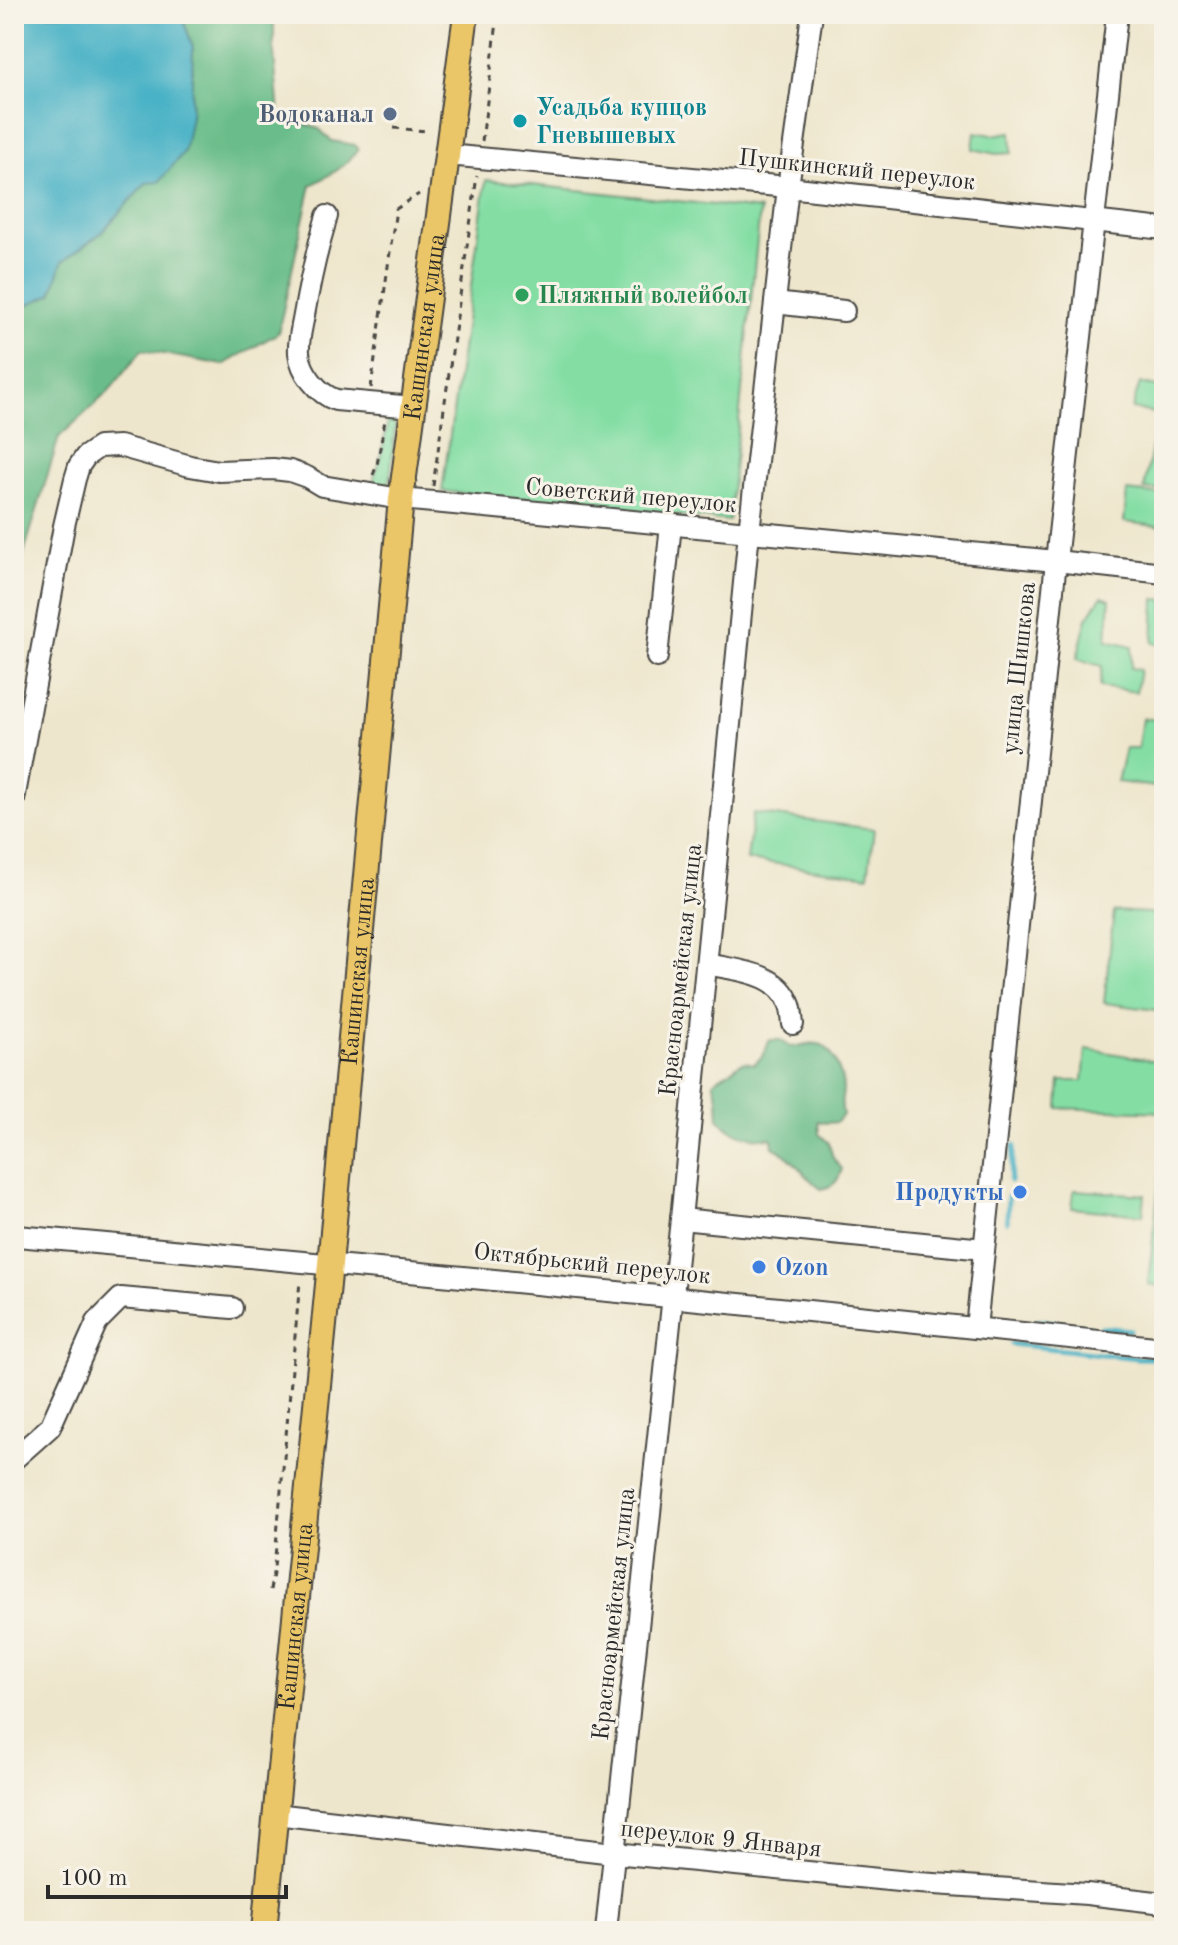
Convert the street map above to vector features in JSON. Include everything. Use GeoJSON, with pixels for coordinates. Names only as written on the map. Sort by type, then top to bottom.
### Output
{"type":"FeatureCollection","features":[{"type":"Feature","properties":{"kind":"main road","name":"Кашинская улица"},"geometry":{"type":"LineString","coordinates":[[264,1931],[401,499],[391,405],[448,155],[466,14]]}},
{"type":"Feature","properties":{"kind":"street","name":"Красноармейская улица"},"geometry":{"type":"LineString","coordinates":[[606,1931],[749,532],[788,187],[812,14]]}},
{"type":"Feature","properties":{"kind":"street","name":"улица Шишкова"},"geometry":{"type":"LineString","coordinates":[[976,1328],[1117,14]]}},
{"type":"Feature","properties":{"kind":"street","name":"Пушкинский переулок"},"geometry":{"type":"LineString","coordinates":[[448,155],[788,187],[1164,229]]}},
{"type":"Feature","properties":{"kind":"street"},"geometry":{"type":"LineString","coordinates":[[327,216],[314,260],[299,353],[309,378],[329,398],[391,405]]}},
{"type":"Feature","properties":{"kind":"street"},"geometry":{"type":"LineString","coordinates":[[775,303],[844,311]]}},
{"type":"Feature","properties":{"kind":"street","name":"Советский переулок"},"geometry":{"type":"LineString","coordinates":[[14,800],[75,479],[86,456],[99,447],[119,446],[219,471],[290,471],[322,486],[401,499],[1164,573]]}},
{"type":"Feature","properties":{"kind":"street"},"geometry":{"type":"LineString","coordinates":[[657,657],[671,525]]}},
{"type":"Feature","properties":{"kind":"street"},"geometry":{"type":"LineString","coordinates":[[707,964],[771,980],[789,1004],[793,1024]]}},
{"type":"Feature","properties":{"kind":"street"},"geometry":{"type":"LineString","coordinates":[[681,1219],[984,1249]]}},
{"type":"Feature","properties":{"kind":"street","name":"Октябрьский переулок"},"geometry":{"type":"LineString","coordinates":[[14,1234],[1164,1348]]}},
{"type":"Feature","properties":{"kind":"street"},"geometry":{"type":"LineString","coordinates":[[14,1459],[50,1427],[97,1322],[121,1298],[232,1308]]}},
{"type":"Feature","properties":{"kind":"street","name":"переулок 9 Января"},"geometry":{"type":"LineString","coordinates":[[275,1814],[614,1853],[1164,1903]]}},
{"type":"Feature","properties":{"kind":"path"},"geometry":{"type":"LineString","coordinates":[[431,502],[498,14]]}},
{"type":"Feature","properties":{"kind":"path"},"geometry":{"type":"LineString","coordinates":[[394,128],[426,131]]}},
{"type":"Feature","properties":{"kind":"path"},"geometry":{"type":"LineString","coordinates":[[372,495],[372,480],[384,422],[391,405],[396,209],[419,194]]}},
{"type":"Feature","properties":{"kind":"path"},"geometry":{"type":"LineString","coordinates":[[270,1590],[302,1261]]}},
{"type":"Feature","properties":{"kind":"green space"},"geometry":{"type":"Polygon","coordinates":[[[181,14],[274,14],[279,115],[319,129],[332,141],[355,145],[358,149],[343,165],[311,185],[278,333],[223,365],[142,350],[108,392],[59,437],[14,586],[14,311],[52,294],[62,262],[101,233],[146,183],[191,116],[193,47],[181,14]]]}},
{"type":"Feature","properties":{"kind":"green space"},"geometry":{"type":"Polygon","coordinates":[[[975,132],[993,135],[1011,132],[1012,153],[996,154],[973,149],[975,132]]]}},
{"type":"Feature","properties":{"kind":"green space"},"geometry":{"type":"Polygon","coordinates":[[[486,180],[760,210],[729,521],[442,491],[486,180]]]}},
{"type":"Feature","properties":{"kind":"green space"},"geometry":{"type":"Polygon","coordinates":[[[1140,383],[1164,389],[1164,415],[1132,409],[1140,383]]]}},
{"type":"Feature","properties":{"kind":"green space"},"geometry":{"type":"Polygon","coordinates":[[[390,412],[395,425],[390,480],[385,487],[376,486],[374,477],[390,412]]]}},
{"type":"Feature","properties":{"kind":"green space"},"geometry":{"type":"Polygon","coordinates":[[[1158,417],[1164,418],[1164,491],[1144,489],[1158,417]]]}},
{"type":"Feature","properties":{"kind":"green space"},"geometry":{"type":"Polygon","coordinates":[[[1127,491],[1164,495],[1164,527],[1124,522],[1127,491]]]}},
{"type":"Feature","properties":{"kind":"green space"},"geometry":{"type":"Polygon","coordinates":[[[1102,596],[1110,599],[1107,640],[1132,646],[1131,668],[1140,670],[1136,692],[1100,687],[1102,666],[1077,659],[1087,618],[1102,596]]]}},
{"type":"Feature","properties":{"kind":"green space"},"geometry":{"type":"Polygon","coordinates":[[[1155,599],[1164,600],[1164,645],[1153,643],[1155,599]]]}},
{"type":"Feature","properties":{"kind":"green space"},"geometry":{"type":"Polygon","coordinates":[[[1142,718],[1164,721],[1164,788],[1117,782],[1125,748],[1138,748],[1142,718]]]}},
{"type":"Feature","properties":{"kind":"green space"},"geometry":{"type":"Polygon","coordinates":[[[753,813],[874,829],[868,876],[747,860],[753,813]]]}},
{"type":"Feature","properties":{"kind":"green space"},"geometry":{"type":"Polygon","coordinates":[[[1114,911],[1164,914],[1164,1011],[1104,1003],[1114,911]]]}},
{"type":"Feature","properties":{"kind":"green space"},"geometry":{"type":"Polygon","coordinates":[[[769,1040],[780,1040],[791,1047],[822,1045],[837,1065],[843,1085],[843,1115],[837,1122],[818,1121],[819,1134],[829,1143],[833,1158],[842,1169],[835,1183],[829,1186],[821,1189],[815,1184],[773,1147],[772,1138],[743,1135],[719,1119],[718,1097],[713,1082],[741,1063],[754,1064],[764,1054],[769,1040]]]}},
{"type":"Feature","properties":{"kind":"green space"},"geometry":{"type":"Polygon","coordinates":[[[1086,1049],[1164,1062],[1164,1112],[1058,1108],[1060,1081],[1083,1081],[1086,1049]]]}},
{"type":"Feature","properties":{"kind":"green space"},"geometry":{"type":"Polygon","coordinates":[[[1160,1175],[1164,1175],[1164,1287],[1148,1284],[1160,1175]]]}},
{"type":"Feature","properties":{"kind":"green space"},"geometry":{"type":"Polygon","coordinates":[[[1074,1190],[1145,1195],[1143,1215],[1072,1208],[1074,1190]]]}},
{"type":"Feature","properties":{"kind":"water"},"geometry":{"type":"Polygon","coordinates":[[[14,14],[181,14],[193,47],[191,116],[184,152],[159,182],[146,183],[101,233],[62,262],[52,294],[14,311],[14,14]]]}},
{"type":"Feature","properties":{"kind":"waterway"},"geometry":{"type":"LineString","coordinates":[[1010,1181],[1014,1146]]}},
{"type":"Feature","properties":{"kind":"waterway"},"geometry":{"type":"LineString","coordinates":[[1007,1222],[1008,1197]]}},
{"type":"Feature","properties":{"kind":"waterway"},"geometry":{"type":"LineString","coordinates":[[1039,1320],[1090,1327]]}},
{"type":"Feature","properties":{"kind":"waterway"},"geometry":{"type":"LineString","coordinates":[[1101,1327],[1130,1330]]}},
{"type":"Feature","properties":{"kind":"waterway"},"geometry":{"type":"LineString","coordinates":[[1011,1344],[1155,1358]]}},
{"type":"Feature","properties":{"kind":"place","name":"Водоканал"},"geometry":{"type":"Point","coordinates":[390,114]}},
{"type":"Feature","properties":{"kind":"place","name":"Усадьба купцов Гневышевых"},"geometry":{"type":"Point","coordinates":[520,121]}},
{"type":"Feature","properties":{"kind":"place","name":"Пляжный волейбол"},"geometry":{"type":"Point","coordinates":[522,295]}},
{"type":"Feature","properties":{"kind":"place","name":"Продукты"},"geometry":{"type":"Point","coordinates":[1020,1192]}},
{"type":"Feature","properties":{"kind":"place","name":"Ozon"},"geometry":{"type":"Point","coordinates":[759,1267]}}]}
